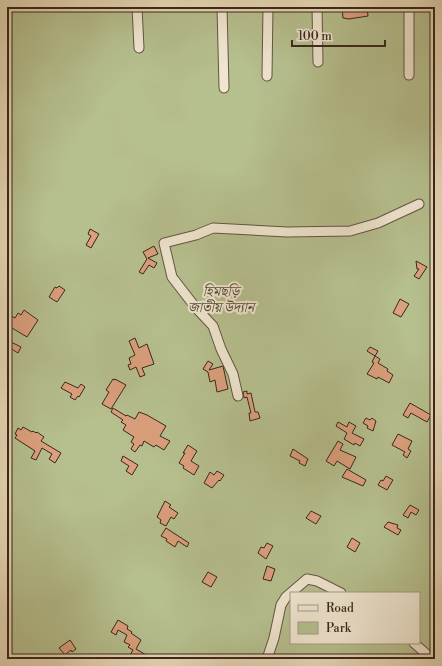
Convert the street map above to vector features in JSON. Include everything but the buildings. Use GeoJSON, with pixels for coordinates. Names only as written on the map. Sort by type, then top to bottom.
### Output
{"type":"FeatureCollection","features":[{"type":"Feature","properties":{"kind":"street"},"geometry":{"type":"LineString","coordinates":[[137,7],[139,48]]}},
{"type":"Feature","properties":{"kind":"street"},"geometry":{"type":"LineString","coordinates":[[222,7],[224,88]]}},
{"type":"Feature","properties":{"kind":"street"},"geometry":{"type":"LineString","coordinates":[[267,76],[268,7]]}},
{"type":"Feature","properties":{"kind":"street"},"geometry":{"type":"LineString","coordinates":[[317,7],[318,62]]}},
{"type":"Feature","properties":{"kind":"street"},"geometry":{"type":"LineString","coordinates":[[409,75],[410,7]]}},
{"type":"Feature","properties":{"kind":"street"},"geometry":{"type":"LineString","coordinates":[[238,396],[233,374],[221,349],[213,326],[196,308],[172,277],[164,243],[196,235],[213,228],[287,232],[350,231],[378,223],[419,204]]}},
{"type":"Feature","properties":{"kind":"street"},"geometry":{"type":"LineString","coordinates":[[291,592],[307,579],[317,581],[338,592]]}},
{"type":"Feature","properties":{"kind":"street"},"geometry":{"type":"LineString","coordinates":[[267,659],[274,638],[281,605],[290,593]]}},
{"type":"Feature","properties":{"kind":"street"},"geometry":{"type":"LineString","coordinates":[[415,644],[432,659]]}},
{"type":"Feature","properties":{"kind":"green space","name":"হিমছড়ি জাতীয় উদ্যান"},"geometry":{"type":"Polygon","coordinates":[[[7,7],[435,7],[435,659],[7,659],[7,7]]]}}]}
